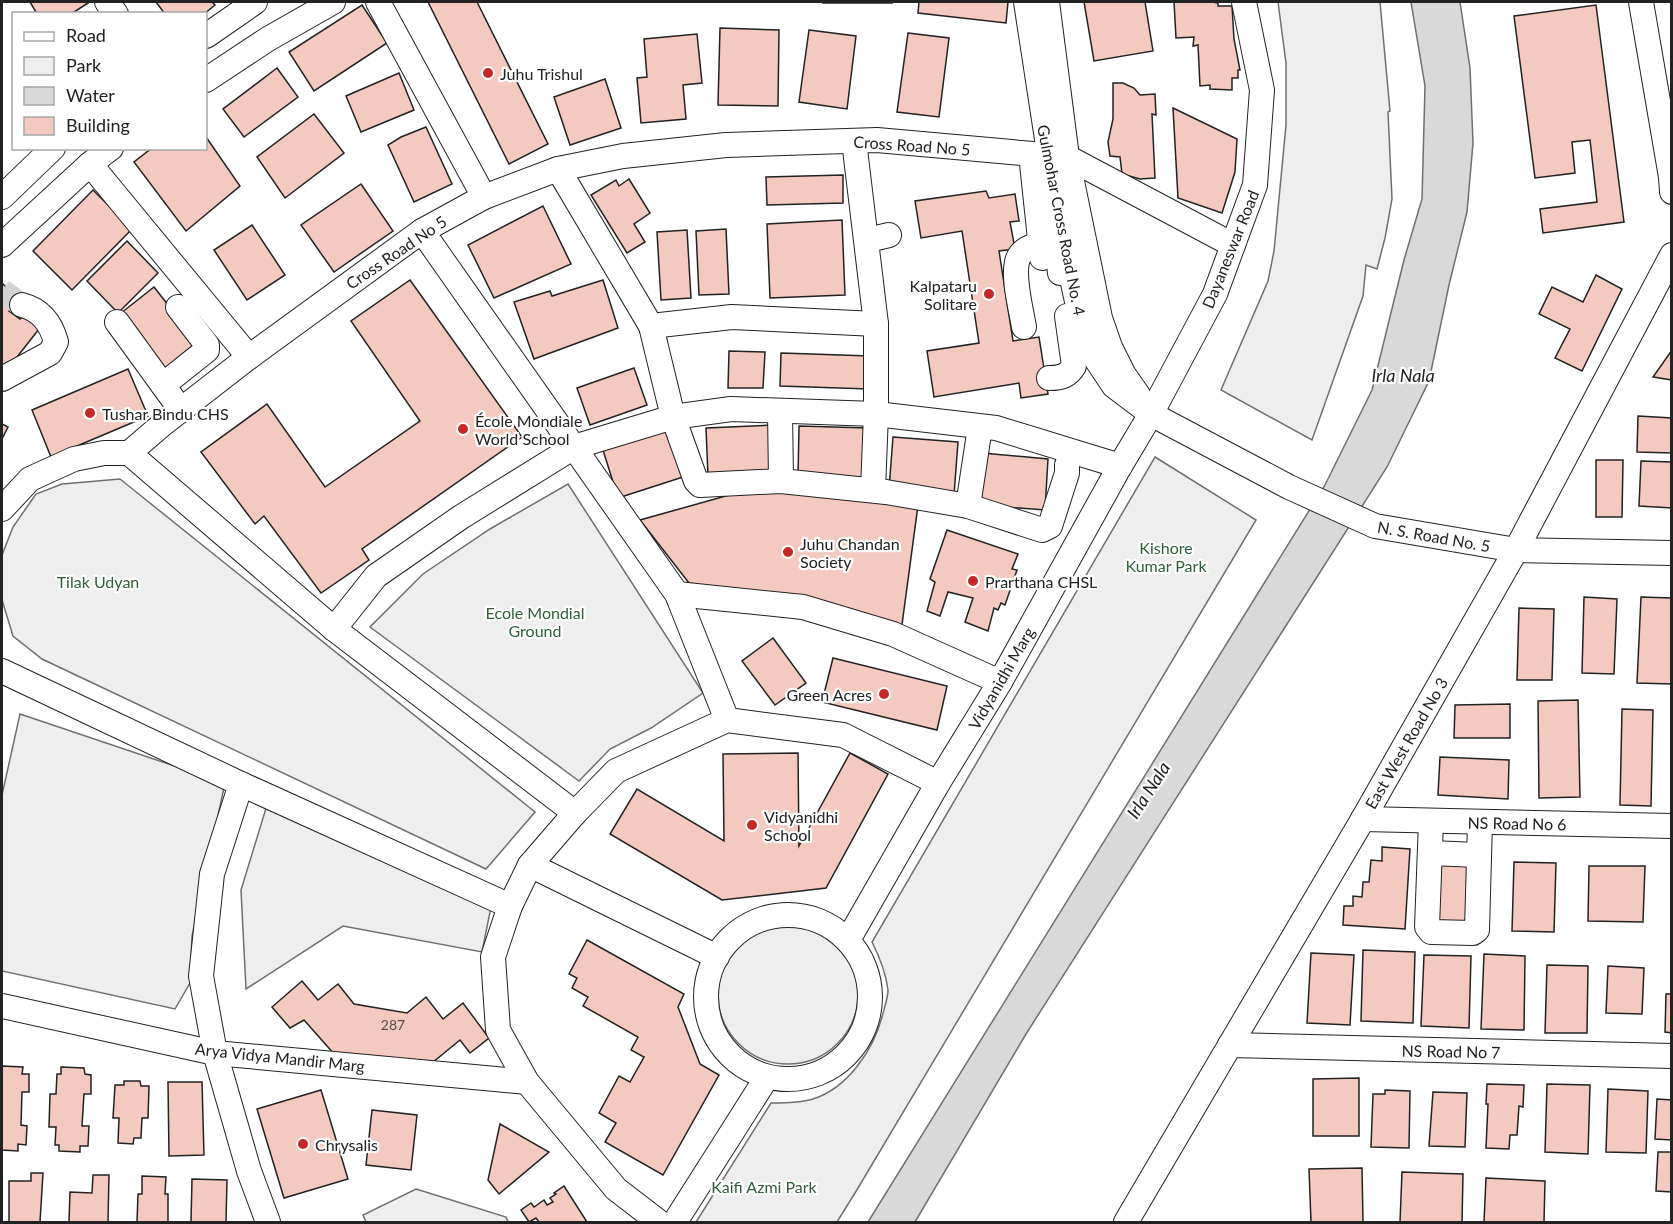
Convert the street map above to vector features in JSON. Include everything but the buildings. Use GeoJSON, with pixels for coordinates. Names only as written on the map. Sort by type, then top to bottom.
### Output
{"type":"FeatureCollection","features":[{"type":"Feature","properties":{"kind":"street"},"geometry":{"type":"LineString","coordinates":[[207,35],[255,2]]}},
{"type":"Feature","properties":{"kind":"street"},"geometry":{"type":"LineString","coordinates":[[207,79],[268,39],[333,2]]}},
{"type":"Feature","properties":{"kind":"street"},"geometry":{"type":"LineString","coordinates":[[378,2],[484,197]]}},
{"type":"Feature","properties":{"kind":"street","name":"Gulmohar Cross Road No. 4"},"geometry":{"type":"LineString","coordinates":[[1026,2],[1060,224],[1080,315],[1086,362],[1151,414]]}},
{"type":"Feature","properties":{"kind":"street","name":"Gulmohar Cross Road No. 4"},"geometry":{"type":"LineString","coordinates":[[1047,2],[1049,155],[1110,348],[1124,375],[1151,414]]}},
{"type":"Feature","properties":{"kind":"street","name":"Dayaneswar Road"},"geometry":{"type":"LineString","coordinates":[[1151,414],[1215,294],[1256,185],[1262,90],[1245,2]]}},
{"type":"Feature","properties":{"kind":"street"},"geometry":{"type":"LineString","coordinates":[[1641,2],[1671,177],[1671,192]]}},
{"type":"Feature","properties":{"kind":"street","name":"Cross Road No 5"},"geometry":{"type":"LineString","coordinates":[[129,453],[249,357],[422,231],[484,197],[558,169],[623,156],[726,145],[877,140],[1049,155]]}},
{"type":"Feature","properties":{"kind":"street"},"geometry":{"type":"LineString","coordinates":[[854,141],[878,238],[873,490]]}},
{"type":"Feature","properties":{"kind":"street"},"geometry":{"type":"LineString","coordinates":[[2,197],[51,150]]}},
{"type":"Feature","properties":{"kind":"street"},"geometry":{"type":"LineString","coordinates":[[2,246],[90,164],[108,150]]}},
{"type":"Feature","properties":{"kind":"street"},"geometry":{"type":"LineString","coordinates":[[1041,252],[1049,155],[1233,245]]}},
{"type":"Feature","properties":{"kind":"street"},"geometry":{"type":"LineString","coordinates":[[90,164],[249,357]]}},
{"type":"Feature","properties":{"kind":"street"},"geometry":{"type":"LineString","coordinates":[[558,169],[651,326],[673,417],[697,484],[781,481],[873,490],[965,506],[1037,530],[1050,526],[1067,473],[1067,465]]}},
{"type":"Feature","properties":{"kind":"street"},"geometry":{"type":"LineString","coordinates":[[422,231],[677,594],[727,720]]}},
{"type":"Feature","properties":{"kind":"street"},"geometry":{"type":"LineString","coordinates":[[1024,327],[1016,270],[1019,254],[1024,249],[1041,252],[1049,247],[1058,256],[1086,362],[1061,378],[1049,378]]}},
{"type":"Feature","properties":{"kind":"street","name":"East West Road No 3"},"geometry":{"type":"LineString","coordinates":[[1126,1222],[1363,819],[1516,550],[1671,255]]}},
{"type":"Feature","properties":{"kind":"street"},"geometry":{"type":"LineString","coordinates":[[163,385],[207,350],[207,345],[180,306]]}},
{"type":"Feature","properties":{"kind":"street"},"geometry":{"type":"LineString","coordinates":[[2,379],[50,353],[56,342],[42,315],[36,310],[19,307]]}},
{"type":"Feature","properties":{"kind":"street"},"geometry":{"type":"LineString","coordinates":[[651,326],[732,316],[876,324]]}},
{"type":"Feature","properties":{"kind":"street"},"geometry":{"type":"LineString","coordinates":[[117,322],[181,410]]}},
{"type":"Feature","properties":{"kind":"street"},"geometry":{"type":"LineString","coordinates":[[334,629],[376,576],[461,517],[574,447],[673,417],[731,409],[876,414],[968,421],[1120,466]]}},
{"type":"Feature","properties":{"kind":"street"},"geometry":{"type":"LineString","coordinates":[[780,411],[781,481]]}},
{"type":"Feature","properties":{"kind":"street","name":"Vidyanidhi Marg"},"geometry":{"type":"LineString","coordinates":[[848,940],[938,783],[1000,682],[1151,414]]}},
{"type":"Feature","properties":{"kind":"street","name":"N. S. Road No. 5"},"geometry":{"type":"LineString","coordinates":[[1151,414],[1289,487],[1375,526],[1516,550],[1671,553]]}},
{"type":"Feature","properties":{"kind":"street"},"geometry":{"type":"LineString","coordinates":[[965,506],[968,421]]}},
{"type":"Feature","properties":{"kind":"street"},"geometry":{"type":"LineString","coordinates":[[2,509],[30,479],[74,459],[104,453],[129,453],[334,629],[575,813]]}},
{"type":"Feature","properties":{"kind":"street"},"geometry":{"type":"LineString","coordinates":[[677,594],[803,607],[893,634],[1000,682]]}},
{"type":"Feature","properties":{"kind":"street"},"geometry":{"type":"LineString","coordinates":[[2,670],[241,784],[510,906]]}},
{"type":"Feature","properties":{"kind":"street"},"geometry":{"type":"LineString","coordinates":[[659,1222],[616,1189],[527,1082],[498,1030],[493,957],[510,906],[530,865],[575,813],[616,771],[727,720],[843,735],[938,783]]}},
{"type":"Feature","properties":{"kind":"street"},"geometry":{"type":"LineString","coordinates":[[241,784],[212,874],[201,976],[215,1053],[249,1171],[268,1222]]}},
{"type":"Feature","properties":{"kind":"street","name":"NS Road No 6"},"geometry":{"type":"LineString","coordinates":[[1363,819],[1671,826]]}},
{"type":"Feature","properties":{"kind":"street"},"geometry":{"type":"LineString","coordinates":[[1431,821],[1428,930],[1473,933],[1476,930],[1480,822]]}},
{"type":"Feature","properties":{"kind":"street"},"geometry":{"type":"LineString","coordinates":[[1430,853],[1478,855]]}},
{"type":"Feature","properties":{"kind":"street"},"geometry":{"type":"LineString","coordinates":[[530,865],[717,957]]}},
{"type":"Feature","properties":{"kind":"street"},"geometry":{"type":"LineString","coordinates":[[778,915],[804,916],[828,925],[848,940],[863,962],[870,988],[869,1015],[859,1040],[842,1060],[819,1074],[794,1080],[767,1077],[740,1065],[719,1043],[708,1015],[707,985],[717,957],[732,936],[754,922],[778,915]]}},
{"type":"Feature","properties":{"kind":"street","name":"Arya Vidya Mandir Marg"},"geometry":{"type":"LineString","coordinates":[[2,1006],[215,1053],[527,1082]]}},
{"type":"Feature","properties":{"kind":"street","name":"NS Road No 7"},"geometry":{"type":"LineString","coordinates":[[1230,1045],[1671,1056]]}},
{"type":"Feature","properties":{"kind":"street"},"geometry":{"type":"LineString","coordinates":[[675,1222],[767,1077]]}},
{"type":"Feature","properties":{"kind":"green space"},"geometry":{"type":"Polygon","coordinates":[[[1278,2],[1380,2],[1390,111],[1388,112],[1392,199],[1385,238],[1377,269],[1366,265],[1363,296],[1312,440],[1221,390],[1268,281],[1274,251],[1286,125],[1286,63],[1278,2]]]}},
{"type":"Feature","properties":{"kind":"green space","name":"Kishore Kumar Park"},"geometry":{"type":"Polygon","coordinates":[[[1155,457],[1256,520],[855,1193],[837,1222],[696,1222],[771,1103],[803,1101],[826,1094],[848,1077],[865,1055],[878,1030],[888,993],[884,971],[872,942],[1155,457]]]}},
{"type":"Feature","properties":{"kind":"green space","name":"Tilak Udyan"},"geometry":{"type":"Polygon","coordinates":[[[120,479],[535,812],[486,869],[42,659],[13,636],[2,600],[2,555],[13,527],[36,494],[62,484],[120,479]]]}},
{"type":"Feature","properties":{"kind":"green space","name":"Ecole Mondial Ground"},"geometry":{"type":"Polygon","coordinates":[[[568,484],[703,693],[651,728],[610,749],[579,781],[370,627],[423,574],[490,529],[568,484]]]}},
{"type":"Feature","properties":{"kind":"green space"},"geometry":{"type":"Polygon","coordinates":[[[20,714],[225,783],[192,936],[190,983],[175,1009],[2,971],[2,795],[20,714]]]}},
{"type":"Feature","properties":{"kind":"green space"},"geometry":{"type":"Polygon","coordinates":[[[267,805],[491,907],[482,952],[343,926],[246,989],[241,890],[267,805]]]}},
{"type":"Feature","properties":{"kind":"green space"},"geometry":{"type":"Polygon","coordinates":[[[788,924],[815,929],[838,944],[853,967],[858,994],[853,1021],[838,1044],[815,1059],[788,1064],[761,1059],[738,1044],[723,1021],[718,994],[723,967],[738,944],[761,929],[788,924]]]}},
{"type":"Feature","properties":{"kind":"green space"},"geometry":{"type":"Polygon","coordinates":[[[416,1189],[506,1217],[508,1222],[366,1222],[363,1215],[416,1189]]]}},
{"type":"Feature","properties":{"kind":"water","name":"Irla Nala"},"geometry":{"type":"Polygon","coordinates":[[[1411,2],[1460,2],[1470,68],[1473,143],[1467,212],[1429,381],[1387,467],[1026,1034],[915,1222],[868,1222],[1325,485],[1372,390],[1404,260],[1422,199],[1425,86],[1411,2]]]}},
{"type":"Feature","properties":{"kind":"tunnel"},"geometry":{"type":"LineString","coordinates":[[2,291],[22,305]]}},
{"type":"Feature","properties":{"kind":"place","name":"Juhu Trishul"},"geometry":{"type":"Point","coordinates":[488,73]}},
{"type":"Feature","properties":{"kind":"place","name":"Kalpataru Solitare"},"geometry":{"type":"Point","coordinates":[989,294]}},
{"type":"Feature","properties":{"kind":"place","name":"Tushar Bindu CHS"},"geometry":{"type":"Point","coordinates":[90,413]}},
{"type":"Feature","properties":{"kind":"place","name":"École Mondiale World School"},"geometry":{"type":"Point","coordinates":[463,429]}},
{"type":"Feature","properties":{"kind":"place","name":"Juhu Chandan Society"},"geometry":{"type":"Point","coordinates":[788,552]}},
{"type":"Feature","properties":{"kind":"place","name":"Prarthana CHSL"},"geometry":{"type":"Point","coordinates":[973,581]}},
{"type":"Feature","properties":{"kind":"place","name":"Green Acres"},"geometry":{"type":"Point","coordinates":[884,694]}},
{"type":"Feature","properties":{"kind":"place","name":"Vidyanidhi School"},"geometry":{"type":"Point","coordinates":[752,825]}},
{"type":"Feature","properties":{"kind":"place","name":"Chrysalis"},"geometry":{"type":"Point","coordinates":[303,1144]}},
{"type":"Feature","properties":{"kind":"park label","name":"Kaifi Azmi Park"},"geometry":{"type":"Point","coordinates":[764,1186]}}]}
